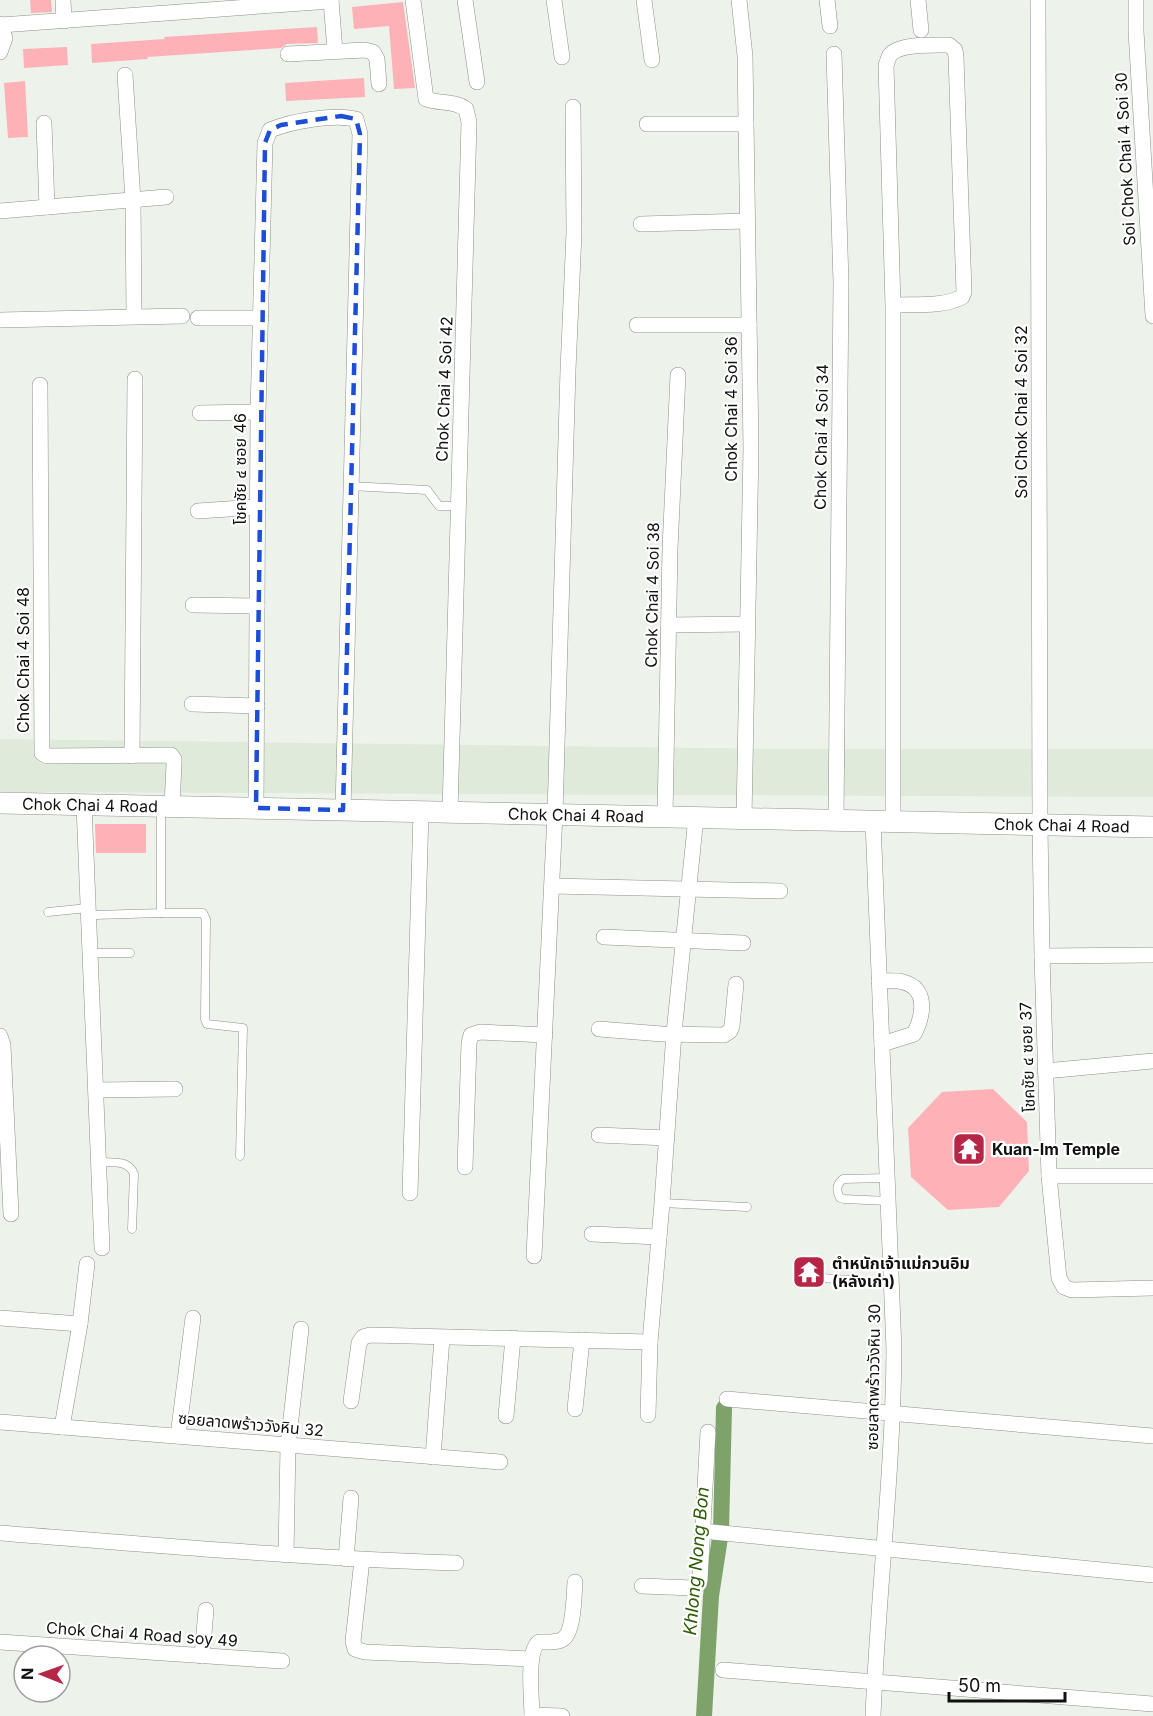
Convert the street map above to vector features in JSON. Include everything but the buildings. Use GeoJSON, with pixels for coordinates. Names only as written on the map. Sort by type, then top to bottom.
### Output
{"type":"FeatureCollection","features":[{"type":"Feature","properties":{"kind":"street"},"geometry":{"type":"LineString","coordinates":[[63,0],[64,21]]}},
{"type":"Feature","properties":{"kind":"street"},"geometry":{"type":"LineString","coordinates":[[0,52],[5,38],[0,25],[64,21],[158,7],[331,0],[335,51]]}},
{"type":"Feature","properties":{"kind":"street","name":"Chok Chai 4 Soi 42"},"geometry":{"type":"LineString","coordinates":[[413,0],[426,99],[433,102],[449,101],[459,104],[466,109],[469,122],[450,812]]}},
{"type":"Feature","properties":{"kind":"street"},"geometry":{"type":"LineString","coordinates":[[465,0],[477,82]]}},
{"type":"Feature","properties":{"kind":"street"},"geometry":{"type":"LineString","coordinates":[[554,0],[562,57]]}},
{"type":"Feature","properties":{"kind":"street"},"geometry":{"type":"LineString","coordinates":[[644,0],[652,60]]}},
{"type":"Feature","properties":{"kind":"street","name":"Chok Chai 4 Soi 36"},"geometry":{"type":"LineString","coordinates":[[739,0],[745,56],[751,448],[744,819]]}},
{"type":"Feature","properties":{"kind":"street"},"geometry":{"type":"LineString","coordinates":[[827,0],[830,26]]}},
{"type":"Feature","properties":{"kind":"street"},"geometry":{"type":"LineString","coordinates":[[918,0],[921,30]]}},
{"type":"Feature","properties":{"kind":"street","name":"Soi Chok Chai 4 Soi 32"},"geometry":{"type":"LineString","coordinates":[[1038,0],[1040,825]]}},
{"type":"Feature","properties":{"kind":"street","name":"Soi Chok Chai 4 Soi 30"},"geometry":{"type":"LineString","coordinates":[[1136,0],[1136,43],[1153,316]]}},
{"type":"Feature","properties":{"kind":"street","name":"ซอยลาดพร้าววังหิน 30"},"geometry":{"type":"LineString","coordinates":[[873,1716],[894,1413],[894,1350],[879,981],[893,305],[886,64],[890,55],[897,49],[908,46],[949,45],[955,50],[956,57],[964,292],[957,300],[942,303],[893,305]]}},
{"type":"Feature","properties":{"kind":"street"},"geometry":{"type":"LineString","coordinates":[[288,54],[365,50],[373,52],[377,59],[379,84]]}},
{"type":"Feature","properties":{"kind":"street","name":"Chok Chai 4 Soi 34"},"geometry":{"type":"LineString","coordinates":[[834,54],[841,283],[836,820]]}},
{"type":"Feature","properties":{"kind":"street"},"geometry":{"type":"LineString","coordinates":[[125,75],[133,200],[134,315]]}},
{"type":"Feature","properties":{"kind":"street"},"geometry":{"type":"LineString","coordinates":[[534,1256],[555,814],[574,221],[573,107]]}},
{"type":"Feature","properties":{"kind":"street","name":"โชคชัย ๔ ซอย 46"},"geometry":{"type":"LineString","coordinates":[[256,808],[258,412],[265,143],[270,130],[281,125],[341,116],[356,119],[360,134],[350,486]]}},
{"type":"Feature","properties":{"kind":"street"},"geometry":{"type":"LineString","coordinates":[[44,123],[47,207]]}},
{"type":"Feature","properties":{"kind":"street"},"geometry":{"type":"LineString","coordinates":[[647,124],[746,124]]}},
{"type":"Feature","properties":{"kind":"street"},"geometry":{"type":"LineString","coordinates":[[0,211],[166,197]]}},
{"type":"Feature","properties":{"kind":"street"},"geometry":{"type":"LineString","coordinates":[[641,224],[747,221]]}},
{"type":"Feature","properties":{"kind":"street"},"geometry":{"type":"LineString","coordinates":[[0,320],[182,315]]}},
{"type":"Feature","properties":{"kind":"street"},"geometry":{"type":"LineString","coordinates":[[198,318],[261,318]]}},
{"type":"Feature","properties":{"kind":"street"},"geometry":{"type":"LineString","coordinates":[[637,325],[749,325]]}},
{"type":"Feature","properties":{"kind":"street","name":"Chok Chai 4 Soi 38"},"geometry":{"type":"LineString","coordinates":[[665,817],[670,549],[678,375]]}},
{"type":"Feature","properties":{"kind":"street"},"geometry":{"type":"LineString","coordinates":[[132,756],[135,379]]}},
{"type":"Feature","properties":{"kind":"street","name":"Chok Chai 4 Soi 48"},"geometry":{"type":"LineString","coordinates":[[40,385],[42,753],[46,756],[171,756],[174,759],[167,806]]}},
{"type":"Feature","properties":{"kind":"street"},"geometry":{"type":"LineString","coordinates":[[200,413],[258,412]]}},
{"type":"Feature","properties":{"kind":"street"},"geometry":{"type":"LineString","coordinates":[[342,810],[350,486]]}},
{"type":"Feature","properties":{"kind":"street"},"geometry":{"type":"LineString","coordinates":[[198,511],[258,507]]}},
{"type":"Feature","properties":{"kind":"street"},"geometry":{"type":"LineString","coordinates":[[193,605],[257,606]]}},
{"type":"Feature","properties":{"kind":"street"},"geometry":{"type":"LineString","coordinates":[[669,625],[747,624]]}},
{"type":"Feature","properties":{"kind":"street"},"geometry":{"type":"LineString","coordinates":[[192,704],[257,706]]}},
{"type":"Feature","properties":{"kind":"street","name":"Chok Chai 4 Road"},"geometry":{"type":"LineString","coordinates":[[0,803],[1153,827]]}},
{"type":"Feature","properties":{"kind":"street"},"geometry":{"type":"LineString","coordinates":[[84,805],[92,912],[90,953],[102,1248]]}},
{"type":"Feature","properties":{"kind":"street"},"geometry":{"type":"LineString","coordinates":[[410,1193],[421,812]]}},
{"type":"Feature","properties":{"kind":"street"},"geometry":{"type":"LineString","coordinates":[[648,1415],[650,1342],[674,1033],[696,818]]}},
{"type":"Feature","properties":{"kind":"street","name":"โชคชัย ๔ ซอย 37"},"geometry":{"type":"LineString","coordinates":[[1040,825],[1048,1176],[1059,1278],[1064,1287],[1072,1290],[1153,1288]]}},
{"type":"Feature","properties":{"kind":"street"},"geometry":{"type":"LineString","coordinates":[[552,886],[780,891]]}},
{"type":"Feature","properties":{"kind":"street"},"geometry":{"type":"LineString","coordinates":[[604,937],[743,943]]}},
{"type":"Feature","properties":{"kind":"street"},"geometry":{"type":"LineString","coordinates":[[1042,956],[1153,955]]}},
{"type":"Feature","properties":{"kind":"street"},"geometry":{"type":"LineString","coordinates":[[879,981],[902,981],[912,985],[920,994],[923,1012],[914,1035],[882,1044]]}},
{"type":"Feature","properties":{"kind":"street"},"geometry":{"type":"LineString","coordinates":[[599,1029],[724,1035],[730,1030],[736,984]]}},
{"type":"Feature","properties":{"kind":"street"},"geometry":{"type":"LineString","coordinates":[[465,1167],[471,1035],[480,1032],[544,1035]]}},
{"type":"Feature","properties":{"kind":"street"},"geometry":{"type":"LineString","coordinates":[[0,1036],[3,1045],[11,1214]]}},
{"type":"Feature","properties":{"kind":"street"},"geometry":{"type":"LineString","coordinates":[[1045,1071],[1153,1061]]}},
{"type":"Feature","properties":{"kind":"street"},"geometry":{"type":"LineString","coordinates":[[96,1090],[175,1089]]}},
{"type":"Feature","properties":{"kind":"street"},"geometry":{"type":"LineString","coordinates":[[599,1135],[667,1138]]}},
{"type":"Feature","properties":{"kind":"street"},"geometry":{"type":"LineString","coordinates":[[1048,1176],[1153,1176]]}},
{"type":"Feature","properties":{"kind":"street"},"geometry":{"type":"LineString","coordinates":[[592,1234],[659,1237]]}},
{"type":"Feature","properties":{"kind":"street"},"geometry":{"type":"LineString","coordinates":[[62,1427],[80,1324],[87,1264]]}},
{"type":"Feature","properties":{"kind":"street"},"geometry":{"type":"LineString","coordinates":[[0,1318],[80,1324]]}},
{"type":"Feature","properties":{"kind":"street"},"geometry":{"type":"LineString","coordinates":[[178,1436],[193,1318]]}},
{"type":"Feature","properties":{"kind":"street"},"geometry":{"type":"LineString","coordinates":[[286,1555],[288,1445],[301,1329]]}},
{"type":"Feature","properties":{"kind":"street"},"geometry":{"type":"LineString","coordinates":[[351,1401],[359,1343],[363,1337],[370,1335],[650,1342]]}},
{"type":"Feature","properties":{"kind":"street"},"geometry":{"type":"LineString","coordinates":[[433,1456],[442,1338]]}},
{"type":"Feature","properties":{"kind":"street"},"geometry":{"type":"LineString","coordinates":[[506,1416],[513,1338]]}},
{"type":"Feature","properties":{"kind":"street"},"geometry":{"type":"LineString","coordinates":[[575,1409],[582,1340]]}},
{"type":"Feature","properties":{"kind":"street"},"geometry":{"type":"LineString","coordinates":[[727,1399],[1153,1436]]}},
{"type":"Feature","properties":{"kind":"street","name":"ซอยลาดพร้าววังหิน 32"},"geometry":{"type":"LineString","coordinates":[[0,1422],[500,1462]]}},
{"type":"Feature","properties":{"kind":"street"},"geometry":{"type":"LineString","coordinates":[[642,1586],[693,1588],[698,1586],[716,1532],[708,1432]]}},
{"type":"Feature","properties":{"kind":"street"},"geometry":{"type":"LineString","coordinates":[[346,1559],[351,1498]]}},
{"type":"Feature","properties":{"kind":"street"},"geometry":{"type":"LineString","coordinates":[[716,1532],[1153,1575]]}},
{"type":"Feature","properties":{"kind":"street"},"geometry":{"type":"LineString","coordinates":[[0,1533],[346,1559],[456,1563]]}},
{"type":"Feature","properties":{"kind":"street"},"geometry":{"type":"LineString","coordinates":[[362,1560],[353,1641],[355,1650],[531,1659]]}},
{"type":"Feature","properties":{"kind":"street"},"geometry":{"type":"LineString","coordinates":[[561,1716],[532,1715],[531,1659],[535,1645],[539,1642],[561,1640],[568,1635],[575,1582]]}},
{"type":"Feature","properties":{"kind":"street"},"geometry":{"type":"LineString","coordinates":[[202,1656],[206,1610]]}},
{"type":"Feature","properties":{"kind":"street","name":"Chok Chai 4 Road soy 49"},"geometry":{"type":"LineString","coordinates":[[0,1642],[282,1661]]}},
{"type":"Feature","properties":{"kind":"street"},"geometry":{"type":"LineString","coordinates":[[723,1670],[1153,1704]]}},
{"type":"Feature","properties":{"kind":"lane"},"geometry":{"type":"LineString","coordinates":[[350,486],[427,490],[439,506],[458,506]]}},
{"type":"Feature","properties":{"kind":"lane"},"geometry":{"type":"LineString","coordinates":[[160,913],[167,806]]}},
{"type":"Feature","properties":{"kind":"lane"},"geometry":{"type":"LineString","coordinates":[[48,912],[203,913],[206,919],[205,1019],[207,1024],[243,1028],[240,1156]]}},
{"type":"Feature","properties":{"kind":"lane"},"geometry":{"type":"LineString","coordinates":[[90,953],[130,953]]}},
{"type":"Feature","properties":{"kind":"lane"},"geometry":{"type":"LineString","coordinates":[[99,1162],[123,1163],[132,1168],[134,1174],[132,1229]]}},
{"type":"Feature","properties":{"kind":"lane"},"geometry":{"type":"LineString","coordinates":[[887,1178],[843,1179],[838,1183],[837,1188],[840,1198],[888,1201]]}},
{"type":"Feature","properties":{"kind":"lane"},"geometry":{"type":"LineString","coordinates":[[662,1203],[747,1207]]}},
{"type":"Feature","properties":{"kind":"lane"},"geometry":{"type":"LineString","coordinates":[[822,1278],[891,1283]]}},
{"type":"Feature","properties":{"kind":"highlighted area"},"geometry":{"type":"Polygon","coordinates":[[[341,116],[356,119],[360,134],[343,810],[256,808],[265,143],[270,130],[281,125],[341,116]]]}},
{"type":"Feature","properties":{"kind":"shaded area"},"geometry":{"type":"Polygon","coordinates":[[[0,739],[790,749],[1153,749],[1153,797],[0,792],[0,739]]]}},
{"type":"Feature","properties":{"kind":"waterway","name":"Khlong Nong Bon"},"geometry":{"type":"LineString","coordinates":[[704,1716],[711,1596],[721,1531],[724,1408]]}},
{"type":"Feature","properties":{"kind":"place","name":"Kuan-Im Temple"},"geometry":{"type":"Point","coordinates":[969,1149]}},
{"type":"Feature","properties":{"kind":"place","name":"ตำหนักเจ้าแม่กวนอิม (หลังเก่า)"},"geometry":{"type":"Point","coordinates":[809,1272]}}]}
